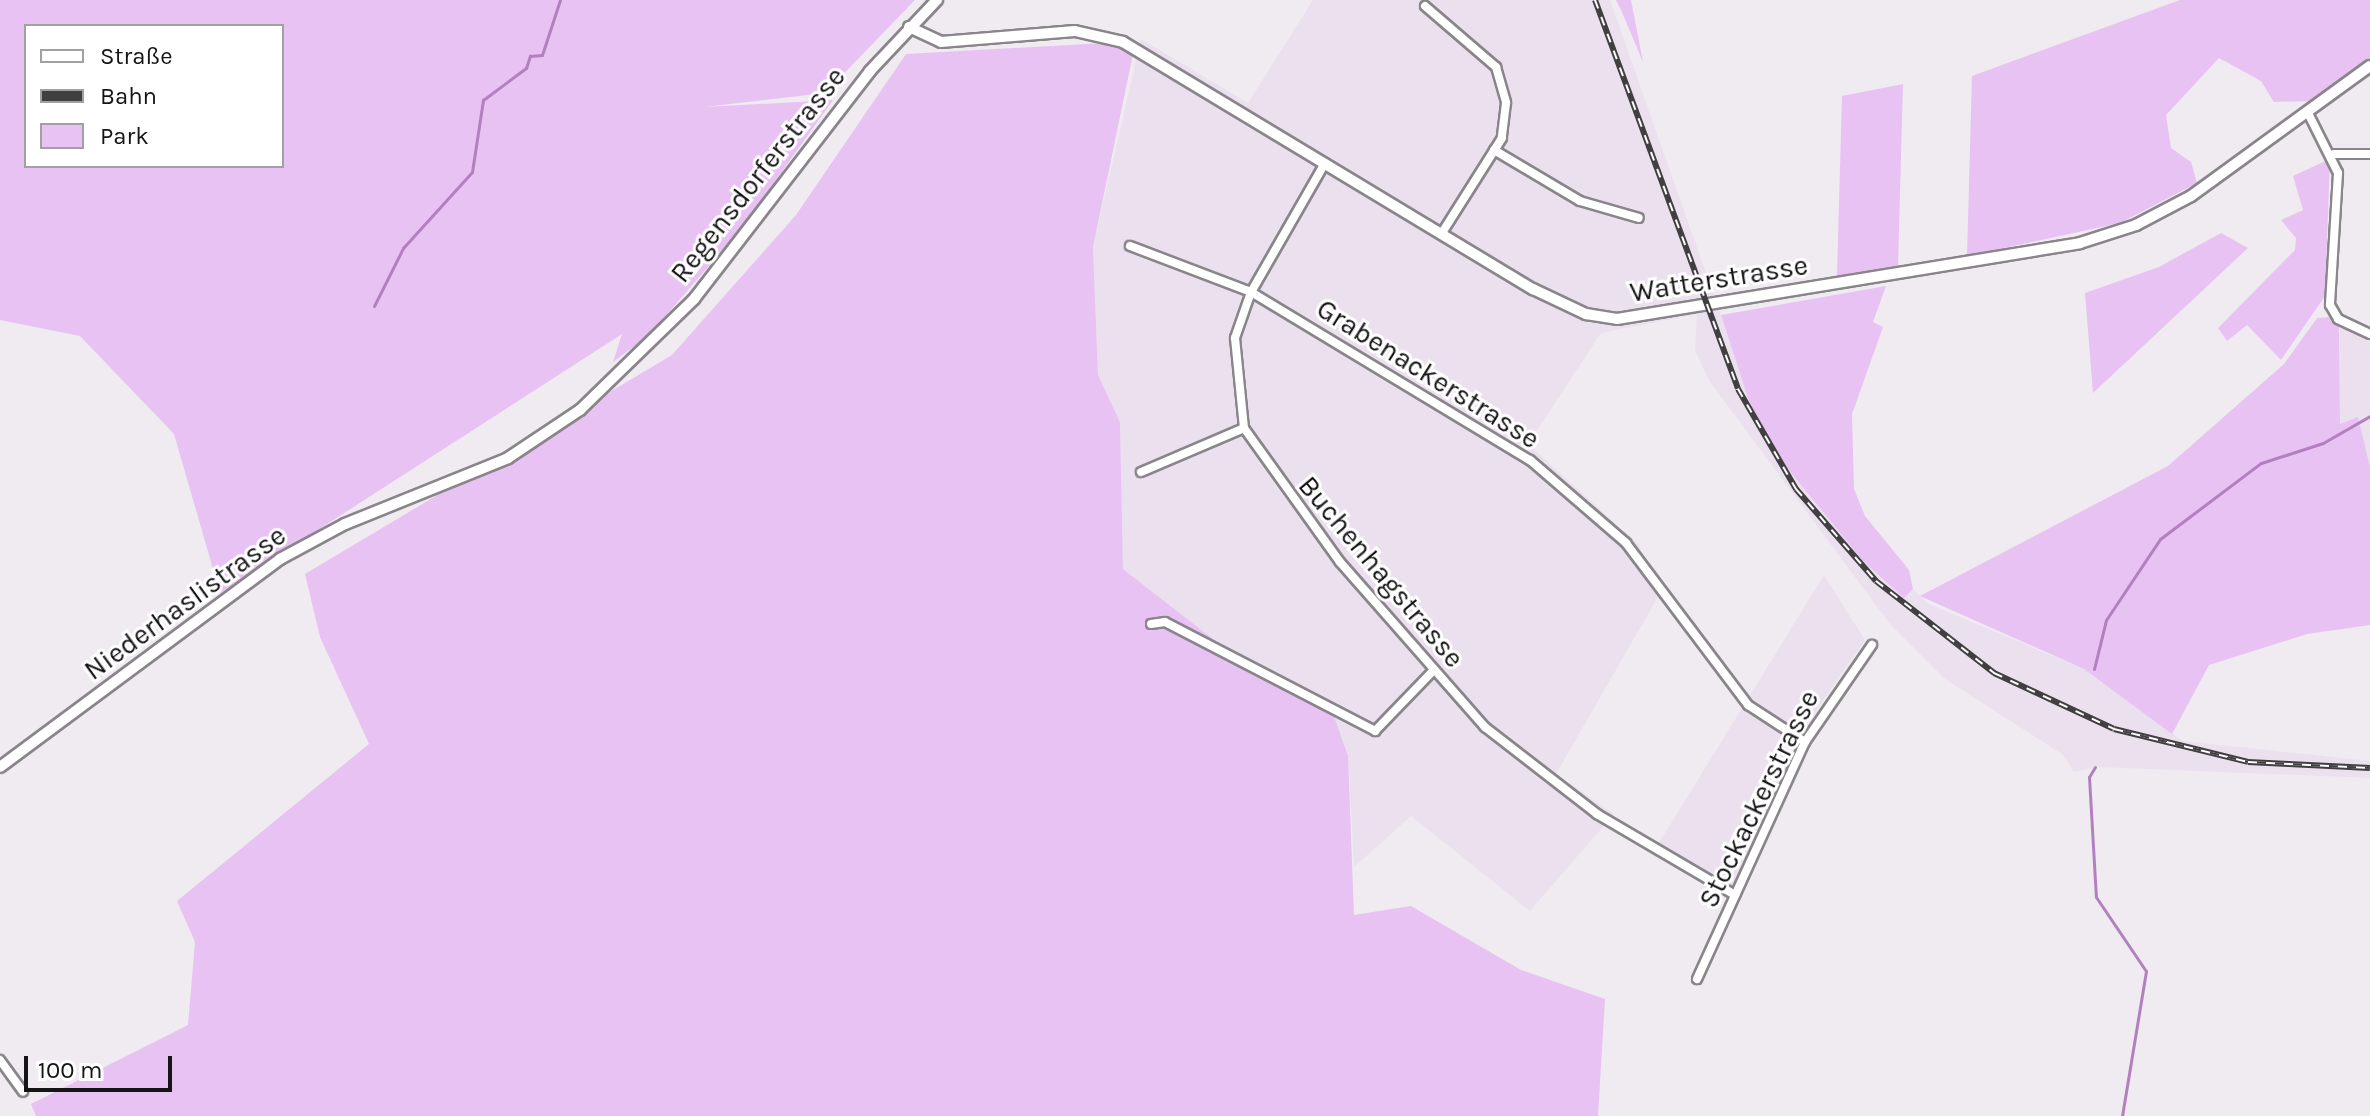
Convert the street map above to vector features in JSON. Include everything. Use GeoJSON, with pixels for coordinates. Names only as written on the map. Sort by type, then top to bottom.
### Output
{"type":"FeatureCollection","features":[{"type":"Feature","properties":{"kind":"street","name":"Regensdorferstrasse"},"geometry":{"type":"LineString","coordinates":[[411,499],[508,458],[606,387],[750,234],[909,27],[937,0]]}},
{"type":"Feature","properties":{"kind":"street"},"geometry":{"type":"LineString","coordinates":[[1425,6],[1496,67],[1506,103],[1494,150],[1442,233]]}},
{"type":"Feature","properties":{"kind":"street","name":"Watterstrasse"},"geometry":{"type":"LineString","coordinates":[[909,27],[941,42],[1075,31],[1107,36],[1572,309],[1617,319],[2080,243],[2191,196],[2370,66]]}},
{"type":"Feature","properties":{"kind":"street"},"geometry":{"type":"LineString","coordinates":[[2308,113],[2334,154],[2330,305],[2338,319],[2370,334]]}},
{"type":"Feature","properties":{"kind":"street"},"geometry":{"type":"LineString","coordinates":[[1494,150],[1580,201],[1639,218]]}},
{"type":"Feature","properties":{"kind":"street"},"geometry":{"type":"LineString","coordinates":[[2334,154],[2370,154]]}},
{"type":"Feature","properties":{"kind":"street","name":"Buchenhagstrasse"},"geometry":{"type":"LineString","coordinates":[[1325,163],[1251,292],[1235,338],[1244,428],[1278,483],[1433,671],[1485,727],[1564,791],[1735,895]]}},
{"type":"Feature","properties":{"kind":"street","name":"Grabenackerstrasse"},"geometry":{"type":"LineString","coordinates":[[1130,246],[1251,292],[1530,460],[1626,543],[1748,705],[1805,742]]}},
{"type":"Feature","properties":{"kind":"street"},"geometry":{"type":"LineString","coordinates":[[1141,472],[1244,428]]}},
{"type":"Feature","properties":{"kind":"street","name":"Niederhaslistrasse"},"geometry":{"type":"LineString","coordinates":[[0,767],[141,669],[265,569],[345,524],[411,499]]}},
{"type":"Feature","properties":{"kind":"street"},"geometry":{"type":"LineString","coordinates":[[1151,624],[1165,622],[1375,731],[1433,671]]}},
{"type":"Feature","properties":{"kind":"street","name":"Stockackerstrasse"},"geometry":{"type":"LineString","coordinates":[[1697,979],[1805,742],[1872,645]]}},
{"type":"Feature","properties":{"kind":"street"},"geometry":{"type":"LineString","coordinates":[[0,1060],[23,1092]]}},
{"type":"Feature","properties":{"kind":"shaded area"},"geometry":{"type":"Polygon","coordinates":[[[1313,0],[1610,0],[1752,404],[1888,566],[1929,604],[2084,669],[2183,741],[2370,761],[2370,778],[2099,767],[2074,772],[2062,754],[1945,679],[1890,624],[1710,382],[1695,351],[1697,314],[1601,333],[1528,444],[1639,545],[1658,597],[1556,774],[1614,814],[1530,911],[1411,816],[1354,867],[1348,756],[1329,702],[1218,643],[1123,569],[1120,422],[1098,375],[1093,247],[1141,39],[1248,103],[1313,0]]]}},
{"type":"Feature","properties":{"kind":"shaded area"},"geometry":{"type":"Polygon","coordinates":[[[2340,326],[2370,339],[2370,467],[2358,418],[2340,424],[2340,326]]]}},
{"type":"Feature","properties":{"kind":"shaded area"},"geometry":{"type":"Polygon","coordinates":[[[1824,575],[1865,640],[1806,725],[1733,890],[1657,846],[1824,575]]]}},
{"type":"Feature","properties":{"kind":"green space"},"geometry":{"type":"Polygon","coordinates":[[[0,0],[915,0],[825,93],[705,107],[833,100],[741,229],[648,336],[613,362],[622,334],[220,593],[174,434],[80,336],[0,320],[0,0]]]}},
{"type":"Feature","properties":{"kind":"green space"},"geometry":{"type":"Polygon","coordinates":[[[1616,0],[1631,0],[1643,62],[1622,12],[1616,0]]]}},
{"type":"Feature","properties":{"kind":"green space"},"geometry":{"type":"Polygon","coordinates":[[[2180,0],[2370,0],[2370,60],[2310,101],[2274,102],[2261,81],[2219,58],[2166,115],[2171,148],[2191,162],[2197,183],[2120,223],[1967,256],[1972,76],[2180,0]]]}},
{"type":"Feature","properties":{"kind":"green space"},"geometry":{"type":"Polygon","coordinates":[[[1106,43],[1133,54],[1093,247],[1098,375],[1120,422],[1123,569],[1218,643],[1329,702],[1348,756],[1354,915],[1411,906],[1521,970],[1605,999],[1598,1116],[36,1116],[31,1104],[188,1025],[195,942],[177,901],[369,744],[320,637],[305,574],[672,355],[796,215],[906,54],[1106,43]]]}},
{"type":"Feature","properties":{"kind":"green space"},"geometry":{"type":"Polygon","coordinates":[[[1903,84],[1898,266],[1837,276],[1842,96],[1903,84]]]}},
{"type":"Feature","properties":{"kind":"green space"},"geometry":{"type":"Polygon","coordinates":[[[2330,159],[2325,296],[2281,360],[2247,325],[2227,341],[2218,328],[2295,250],[2296,238],[2281,220],[2303,210],[2293,176],[2330,159]]]}},
{"type":"Feature","properties":{"kind":"green space"},"geometry":{"type":"Polygon","coordinates":[[[2221,233],[2248,248],[2093,393],[2085,293],[2159,267],[2221,233]]]}},
{"type":"Feature","properties":{"kind":"green space"},"geometry":{"type":"Polygon","coordinates":[[[1886,286],[1873,322],[1883,327],[1852,414],[1854,489],[1865,516],[1909,570],[1913,589],[1904,598],[1863,561],[1788,469],[1751,407],[1721,315],[1886,286]]]}},
{"type":"Feature","properties":{"kind":"green space"},"geometry":{"type":"Polygon","coordinates":[[[2331,317],[2339,325],[2340,424],[2358,417],[2370,467],[2370,625],[2307,634],[2209,665],[2172,734],[2084,669],[1920,596],[2168,466],[2284,364],[2317,318],[2331,317]]]}},
{"type":"Feature","properties":{"kind":"waterway"},"geometry":{"type":"LineString","coordinates":[[374,306],[403,248],[472,172],[483,100],[526,68],[530,56],[542,55],[560,0]]}},
{"type":"Feature","properties":{"kind":"waterway"},"geometry":{"type":"LineString","coordinates":[[2094,669],[2106,620],[2160,539],[2261,463],[2323,443],[2370,416]]}},
{"type":"Feature","properties":{"kind":"waterway"},"geometry":{"type":"LineString","coordinates":[[2095,767],[2089,777],[2096,897],[2146,971],[2122,1116]]}},
{"type":"Feature","properties":{"kind":"railway"},"geometry":{"type":"LineString","coordinates":[[1595,0],[1738,389],[1796,489],[1876,581],[1994,673],[2114,729],[2248,762],[2370,768]]}}]}
